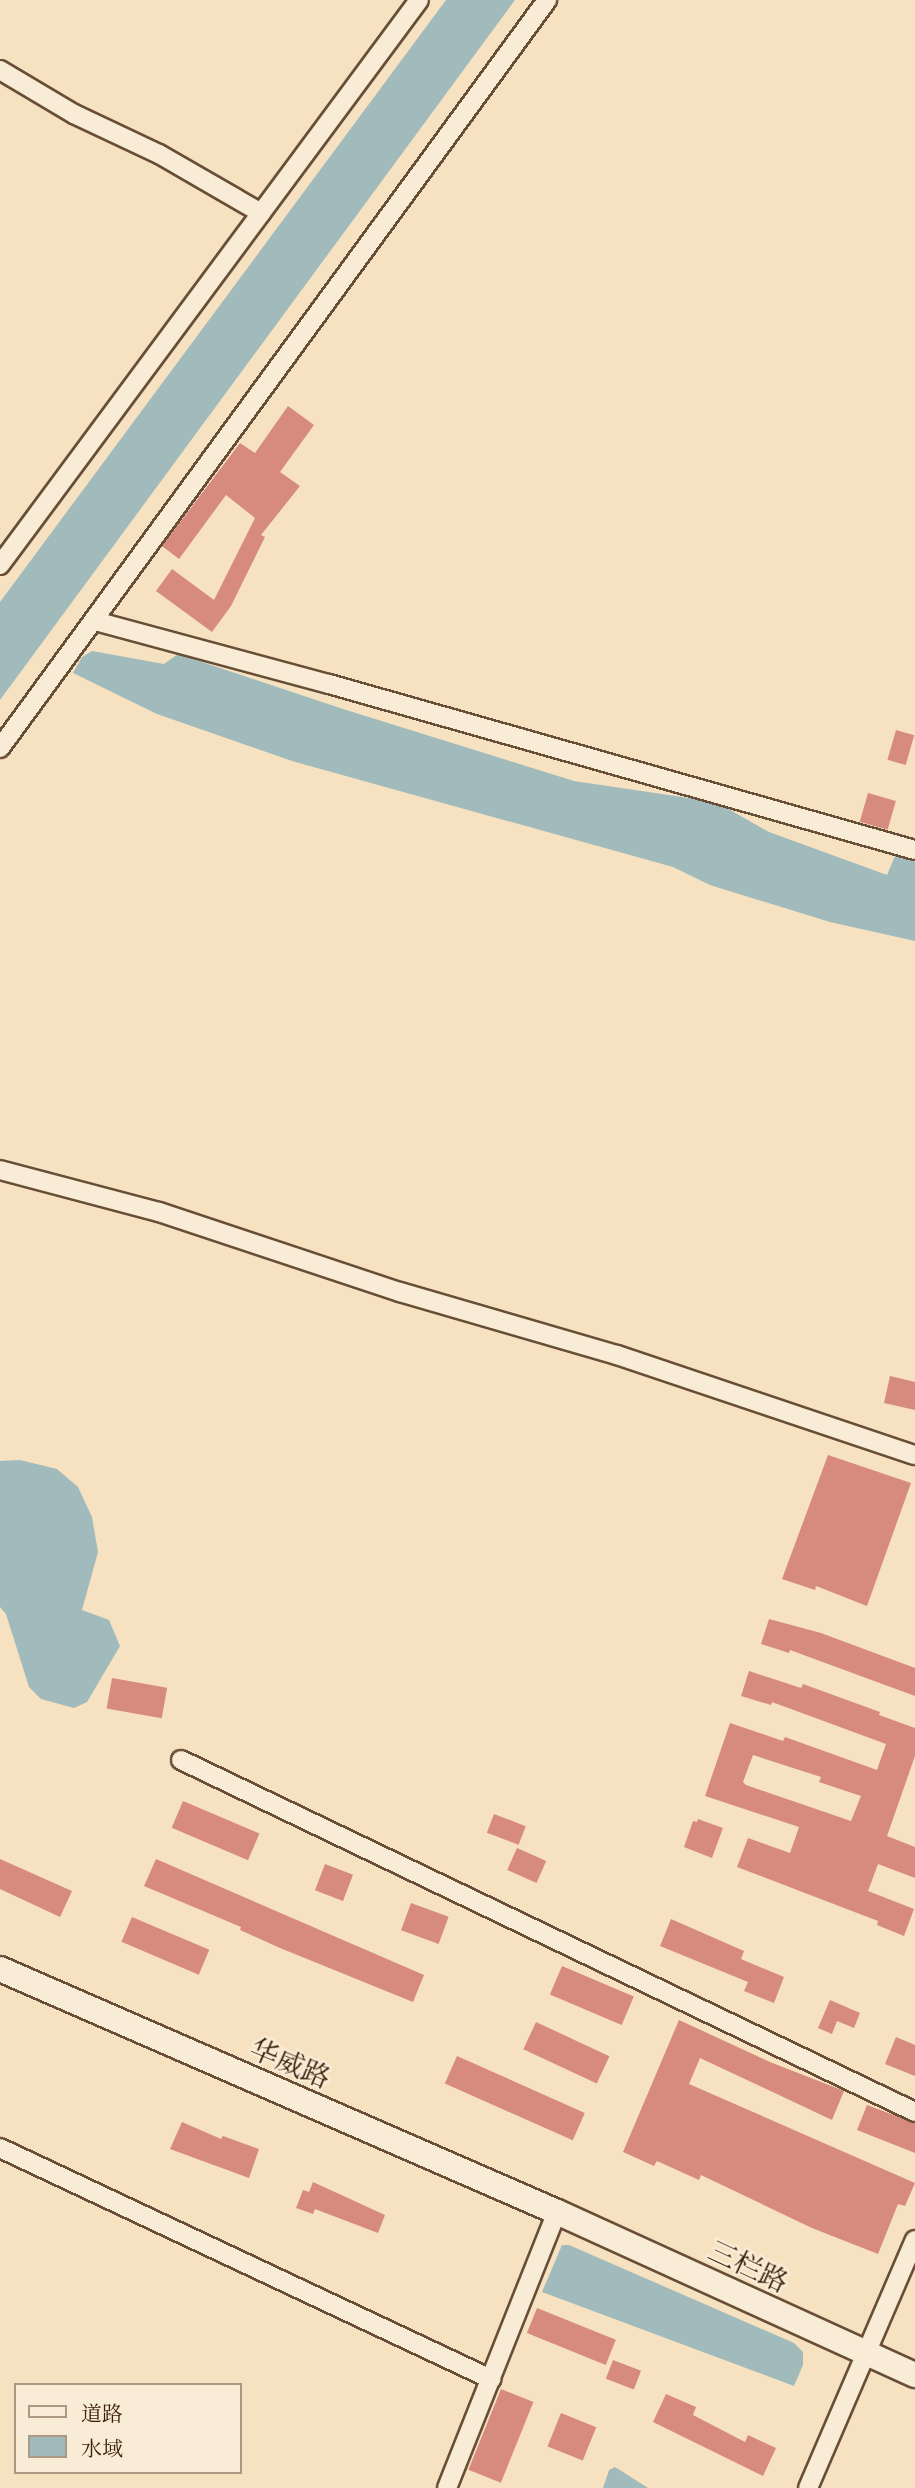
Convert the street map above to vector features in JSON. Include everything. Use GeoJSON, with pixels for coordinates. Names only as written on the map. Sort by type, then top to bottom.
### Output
{"type":"FeatureCollection","features":[{"type":"Feature","properties":{"kind":"main road","name":"华威路"},"geometry":{"type":"LineString","coordinates":[[0,1969],[557,2212]]}},
{"type":"Feature","properties":{"kind":"main road","name":"三栏路"},"geometry":{"type":"LineString","coordinates":[[557,2212],[915,2375]]}},
{"type":"Feature","properties":{"kind":"street"},"geometry":{"type":"LineString","coordinates":[[0,565],[419,0]]}},
{"type":"Feature","properties":{"kind":"street"},"geometry":{"type":"LineString","coordinates":[[0,748],[547,0]]}},
{"type":"Feature","properties":{"kind":"street"},"geometry":{"type":"LineString","coordinates":[[0,70],[74,114],[159,154],[261,213]]}},
{"type":"Feature","properties":{"kind":"street"},"geometry":{"type":"LineString","coordinates":[[95,621],[329,684],[915,850]]}},
{"type":"Feature","properties":{"kind":"street"},"geometry":{"type":"LineString","coordinates":[[0,1170],[159,1212],[400,1292],[617,1355],[915,1455]]}},
{"type":"Feature","properties":{"kind":"street"},"geometry":{"type":"LineString","coordinates":[[180,1760],[915,2112]]}},
{"type":"Feature","properties":{"kind":"street"},"geometry":{"type":"LineString","coordinates":[[0,2148],[491,2379]]}},
{"type":"Feature","properties":{"kind":"street"},"geometry":{"type":"LineString","coordinates":[[447,2488],[557,2212]]}},
{"type":"Feature","properties":{"kind":"street"},"geometry":{"type":"LineString","coordinates":[[808,2488],[915,2241]]}},
{"type":"Feature","properties":{"kind":"water"},"geometry":{"type":"Polygon","coordinates":[[[446,0],[515,0],[0,700],[0,602],[446,0]]]}},
{"type":"Feature","properties":{"kind":"water"},"geometry":{"type":"Polygon","coordinates":[[[92,651],[164,664],[178,654],[574,781],[716,802],[769,832],[887,875],[895,856],[915,862],[915,941],[830,922],[710,885],[673,867],[292,761],[157,714],[73,673],[82,657],[92,651]]]}},
{"type":"Feature","properties":{"kind":"water"},"geometry":{"type":"Polygon","coordinates":[[[20,1460],[57,1469],[78,1487],[92,1517],[98,1552],[82,1610],[109,1620],[120,1646],[87,1702],[74,1708],[41,1699],[29,1687],[6,1614],[0,1607],[0,1461],[20,1460]]]}},
{"type":"Feature","properties":{"kind":"water"},"geometry":{"type":"Polygon","coordinates":[[[562,2245],[569,2245],[794,2343],[803,2352],[803,2365],[794,2386],[542,2292],[562,2245]]]}},
{"type":"Feature","properties":{"kind":"water"},"geometry":{"type":"Polygon","coordinates":[[[615,2467],[648,2488],[603,2488],[609,2470],[615,2467]]]}},
{"type":"Feature","properties":{"kind":"building"},"geometry":{"type":"Polygon","coordinates":[[[288,406],[314,425],[280,472],[300,486],[261,535],[265,537],[231,606],[212,632],[156,591],[172,569],[214,600],[255,518],[226,495],[179,559],[162,546],[240,443],[255,453],[288,406]]]}},
{"type":"Feature","properties":{"kind":"building"},"geometry":{"type":"Polygon","coordinates":[[[896,730],[914,735],[906,765],[887,760],[896,730]]]}},
{"type":"Feature","properties":{"kind":"building"},"geometry":{"type":"Polygon","coordinates":[[[868,793],[896,801],[888,830],[860,822],[868,793]]]}},
{"type":"Feature","properties":{"kind":"building"},"geometry":{"type":"Polygon","coordinates":[[[890,1376],[915,1382],[915,1410],[884,1403],[890,1376]]]}},
{"type":"Feature","properties":{"kind":"building"},"geometry":{"type":"Polygon","coordinates":[[[828,1455],[911,1483],[867,1606],[816,1586],[815,1590],[782,1579],[828,1455]]]}},
{"type":"Feature","properties":{"kind":"building"},"geometry":{"type":"Polygon","coordinates":[[[769,1619],[821,1633],[915,1668],[915,1696],[790,1650],[789,1653],[761,1644],[769,1619]]]}},
{"type":"Feature","properties":{"kind":"building"},"geometry":{"type":"Polygon","coordinates":[[[749,1671],[801,1688],[803,1684],[915,1728],[915,1756],[887,1836],[915,1847],[915,1878],[878,1864],[868,1891],[914,1909],[904,1936],[877,1925],[878,1921],[737,1867],[748,1838],[790,1853],[799,1827],[705,1796],[730,1723],[783,1741],[785,1737],[877,1770],[886,1744],[772,1702],[771,1705],[741,1696],[749,1671]],[[753,1755],[743,1782],[851,1821],[861,1796],[819,1782],[821,1777],[753,1755]]]}},
{"type":"Feature","properties":{"kind":"building"},"geometry":{"type":"Polygon","coordinates":[[[112,1678],[167,1688],[162,1718],[107,1709],[112,1678]]]}},
{"type":"Feature","properties":{"kind":"building"},"geometry":{"type":"Polygon","coordinates":[[[183,1801],[259,1833],[248,1860],[172,1828],[183,1801]]]}},
{"type":"Feature","properties":{"kind":"building"},"geometry":{"type":"Polygon","coordinates":[[[494,1814],[526,1826],[519,1845],[487,1833],[494,1814]]]}},
{"type":"Feature","properties":{"kind":"building"},"geometry":{"type":"Polygon","coordinates":[[[698,1819],[723,1828],[712,1858],[684,1847],[693,1821],[697,1822],[698,1819]]]}},
{"type":"Feature","properties":{"kind":"building"},"geometry":{"type":"Polygon","coordinates":[[[517,1848],[546,1861],[536,1883],[507,1870],[517,1848]]]}},
{"type":"Feature","properties":{"kind":"building"},"geometry":{"type":"Polygon","coordinates":[[[0,1859],[72,1891],[60,1917],[0,1889],[0,1859]]]}},
{"type":"Feature","properties":{"kind":"building"},"geometry":{"type":"Polygon","coordinates":[[[156,1859],[424,1975],[413,2002],[280,1948],[240,1930],[241,1927],[144,1886],[156,1859]]]}},
{"type":"Feature","properties":{"kind":"building"},"geometry":{"type":"Polygon","coordinates":[[[325,1864],[353,1875],[343,1901],[315,1890],[325,1864]]]}},
{"type":"Feature","properties":{"kind":"building"},"geometry":{"type":"Polygon","coordinates":[[[411,1903],[449,1917],[439,1944],[401,1930],[411,1903]]]}},
{"type":"Feature","properties":{"kind":"building"},"geometry":{"type":"Polygon","coordinates":[[[132,1917],[209,1950],[199,1975],[121,1942],[132,1917]]]}},
{"type":"Feature","properties":{"kind":"building"},"geometry":{"type":"Polygon","coordinates":[[[671,1919],[744,1951],[741,1959],[784,1977],[774,2003],[744,1991],[748,1982],[660,1946],[671,1919]]]}},
{"type":"Feature","properties":{"kind":"building"},"geometry":{"type":"Polygon","coordinates":[[[562,1966],[634,1996],[622,2025],[550,1995],[562,1966]]]}},
{"type":"Feature","properties":{"kind":"building"},"geometry":{"type":"Polygon","coordinates":[[[830,2000],[860,2013],[854,2028],[837,2021],[832,2034],[818,2028],[830,2000]]]}},
{"type":"Feature","properties":{"kind":"building"},"geometry":{"type":"Polygon","coordinates":[[[679,2020],[770,2062],[844,2091],[832,2120],[700,2058],[689,2084],[915,2183],[905,2206],[898,2204],[878,2254],[812,2228],[701,2175],[699,2180],[657,2161],[654,2166],[623,2152],[679,2020]]]}},
{"type":"Feature","properties":{"kind":"building"},"geometry":{"type":"Polygon","coordinates":[[[536,2022],[609,2056],[597,2083],[523,2049],[536,2022]]]}},
{"type":"Feature","properties":{"kind":"building"},"geometry":{"type":"Polygon","coordinates":[[[896,2037],[915,2045],[915,2076],[885,2064],[896,2037]]]}},
{"type":"Feature","properties":{"kind":"building"},"geometry":{"type":"Polygon","coordinates":[[[457,2056],[585,2113],[573,2140],[445,2083],[457,2056]]]}},
{"type":"Feature","properties":{"kind":"building"},"geometry":{"type":"Polygon","coordinates":[[[867,2105],[915,2123],[915,2153],[857,2130],[867,2105]]]}},
{"type":"Feature","properties":{"kind":"building"},"geometry":{"type":"Polygon","coordinates":[[[182,2122],[221,2139],[223,2136],[259,2149],[249,2178],[170,2149],[182,2122]]]}},
{"type":"Feature","properties":{"kind":"building"},"geometry":{"type":"Polygon","coordinates":[[[313,2182],[385,2215],[378,2233],[315,2209],[313,2214],[296,2208],[303,2190],[309,2192],[313,2182]]]}},
{"type":"Feature","properties":{"kind":"building"},"geometry":{"type":"Polygon","coordinates":[[[537,2308],[616,2340],[606,2365],[527,2333],[537,2308]]]}},
{"type":"Feature","properties":{"kind":"building"},"geometry":{"type":"Polygon","coordinates":[[[613,2360],[641,2371],[634,2389],[606,2379],[613,2360]]]}},
{"type":"Feature","properties":{"kind":"building"},"geometry":{"type":"Polygon","coordinates":[[[501,2389],[533,2402],[501,2483],[468,2470],[501,2389]]]}},
{"type":"Feature","properties":{"kind":"building"},"geometry":{"type":"Polygon","coordinates":[[[666,2394],[696,2407],[693,2415],[745,2442],[748,2435],[776,2448],[763,2476],[653,2422],[666,2394]]]}},
{"type":"Feature","properties":{"kind":"building"},"geometry":{"type":"Polygon","coordinates":[[[561,2413],[596,2427],[583,2461],[548,2446],[561,2413]]]}}]}
